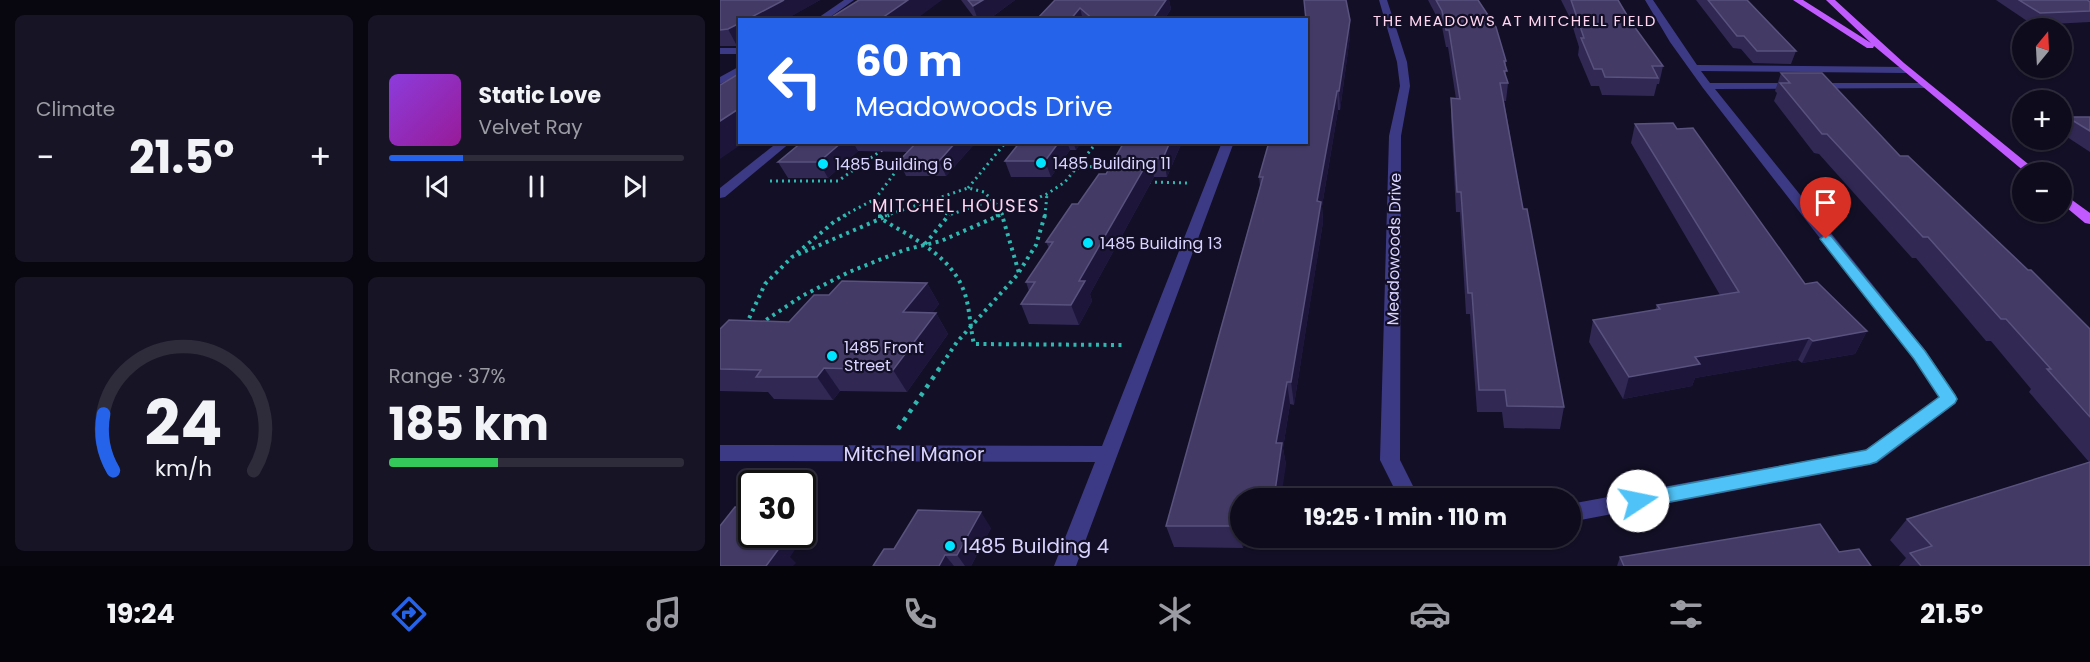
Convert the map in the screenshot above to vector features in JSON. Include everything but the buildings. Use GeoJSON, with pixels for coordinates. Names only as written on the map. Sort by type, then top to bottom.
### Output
{"type":"FeatureCollection","features":[{"type":"Feature","properties":{"kind":"main road"},"geometry":{"type":"LineString","coordinates":[[1797,0],[1903,68]]}},
{"type":"Feature","properties":{"kind":"main road"},"geometry":{"type":"LineString","coordinates":[[1830,0],[1903,68],[2020,162]]}},
{"type":"Feature","properties":{"kind":"main road"},"geometry":{"type":"LineString","coordinates":[[2072,205],[2090,220]]}},
{"type":"Feature","properties":{"kind":"street"},"geometry":{"type":"LineString","coordinates":[[822,18],[850,0]]}},
{"type":"Feature","properties":{"kind":"street","name":"Meadowoods Drive"},"geometry":{"type":"LineString","coordinates":[[1383,0],[1402,62],[1405,86],[1395,136],[1390,460],[1404,488]]}},
{"type":"Feature","properties":{"kind":"street"},"geometry":{"type":"LineString","coordinates":[[1581,511],[1870,457],[1949,399],[1920,355],[1707,86],[1649,0]]}},
{"type":"Feature","properties":{"kind":"street"},"geometry":{"type":"LineString","coordinates":[[720,51],[738,51]]}},
{"type":"Feature","properties":{"kind":"street"},"geometry":{"type":"LineString","coordinates":[[1694,68],[1903,68]]}},
{"type":"Feature","properties":{"kind":"street"},"geometry":{"type":"LineString","coordinates":[[720,81],[738,70]]}},
{"type":"Feature","properties":{"kind":"street"},"geometry":{"type":"LineString","coordinates":[[1707,86],[1924,85]]}},
{"type":"Feature","properties":{"kind":"street"},"geometry":{"type":"LineString","coordinates":[[720,194],[783,144]]}},
{"type":"Feature","properties":{"kind":"street"},"geometry":{"type":"LineString","coordinates":[[1065,566],[1227,144]]}},
{"type":"Feature","properties":{"kind":"street","name":"Mitchel Manor"},"geometry":{"type":"LineString","coordinates":[[720,453],[1108,454]]}},
{"type":"Feature","properties":{"kind":"path"},"geometry":{"type":"LineString","coordinates":[[968,189],[1004,144]]}},
{"type":"Feature","properties":{"kind":"path"},"geometry":{"type":"LineString","coordinates":[[908,156],[875,199],[835,220],[765,284],[743,332],[802,296],[849,272],[876,260],[924,244],[941,241],[1047,194],[1065,182],[1096,144]]}},
{"type":"Feature","properties":{"kind":"path"},"geometry":{"type":"LineString","coordinates":[[736,181],[838,180],[885,147]]}},
{"type":"Feature","properties":{"kind":"path"},"geometry":{"type":"LineString","coordinates":[[1077,168],[1117,164],[1114,171]]}},
{"type":"Feature","properties":{"kind":"path"},"geometry":{"type":"LineString","coordinates":[[1137,182],[1212,183]]}},
{"type":"Feature","properties":{"kind":"path"},"geometry":{"type":"LineString","coordinates":[[792,257],[926,200],[968,189],[984,192],[993,200],[1002,215],[1019,273]]}},
{"type":"Feature","properties":{"kind":"path"},"geometry":{"type":"LineString","coordinates":[[896,432],[957,342],[1029,261],[1043,226],[1047,194]]}},
{"type":"Feature","properties":{"kind":"path"},"geometry":{"type":"LineString","coordinates":[[875,199],[879,204],[880,219]]}},
{"type":"Feature","properties":{"kind":"path"},"geometry":{"type":"LineString","coordinates":[[926,200],[931,206],[949,215]]}},
{"type":"Feature","properties":{"kind":"path"},"geometry":{"type":"LineString","coordinates":[[924,244],[949,215],[993,200]]}},
{"type":"Feature","properties":{"kind":"path"},"geometry":{"type":"LineString","coordinates":[[880,219],[941,256],[964,290],[970,314],[969,330],[974,344],[1123,345],[1127,347]]}},
{"type":"Feature","properties":{"kind":"path"},"geometry":{"type":"LineString","coordinates":[[757,330],[767,328]]}},
{"type":"Feature","properties":{"kind":"place","name":"1485 Building 11"},"geometry":{"type":"Point","coordinates":[1041,163]}},
{"type":"Feature","properties":{"kind":"place","name":"1485 Building 6"},"geometry":{"type":"Point","coordinates":[823,164]}},
{"type":"Feature","properties":{"kind":"place","name":"1485 Building 13"},"geometry":{"type":"Point","coordinates":[1088,243]}},
{"type":"Feature","properties":{"kind":"place","name":"1485 Front Street"},"geometry":{"type":"Point","coordinates":[832,356]}},
{"type":"Feature","properties":{"kind":"place","name":"1485 Building 4"},"geometry":{"type":"Point","coordinates":[950,546]}},
{"type":"Feature","properties":{"kind":"district","name":"THE MEADOWS AT MITCHELL FIELD"},"geometry":{"type":"Point","coordinates":[1515,20]}},
{"type":"Feature","properties":{"kind":"district","name":"MITCHEL HOUSES"},"geometry":{"type":"Point","coordinates":[956,205]}},
{"type":"Feature","properties":{"kind":"route"},"geometry":{"type":"LineString","coordinates":[[1638,501],[1870,457],[1949,399],[1920,355],[1826,239]]}}]}
